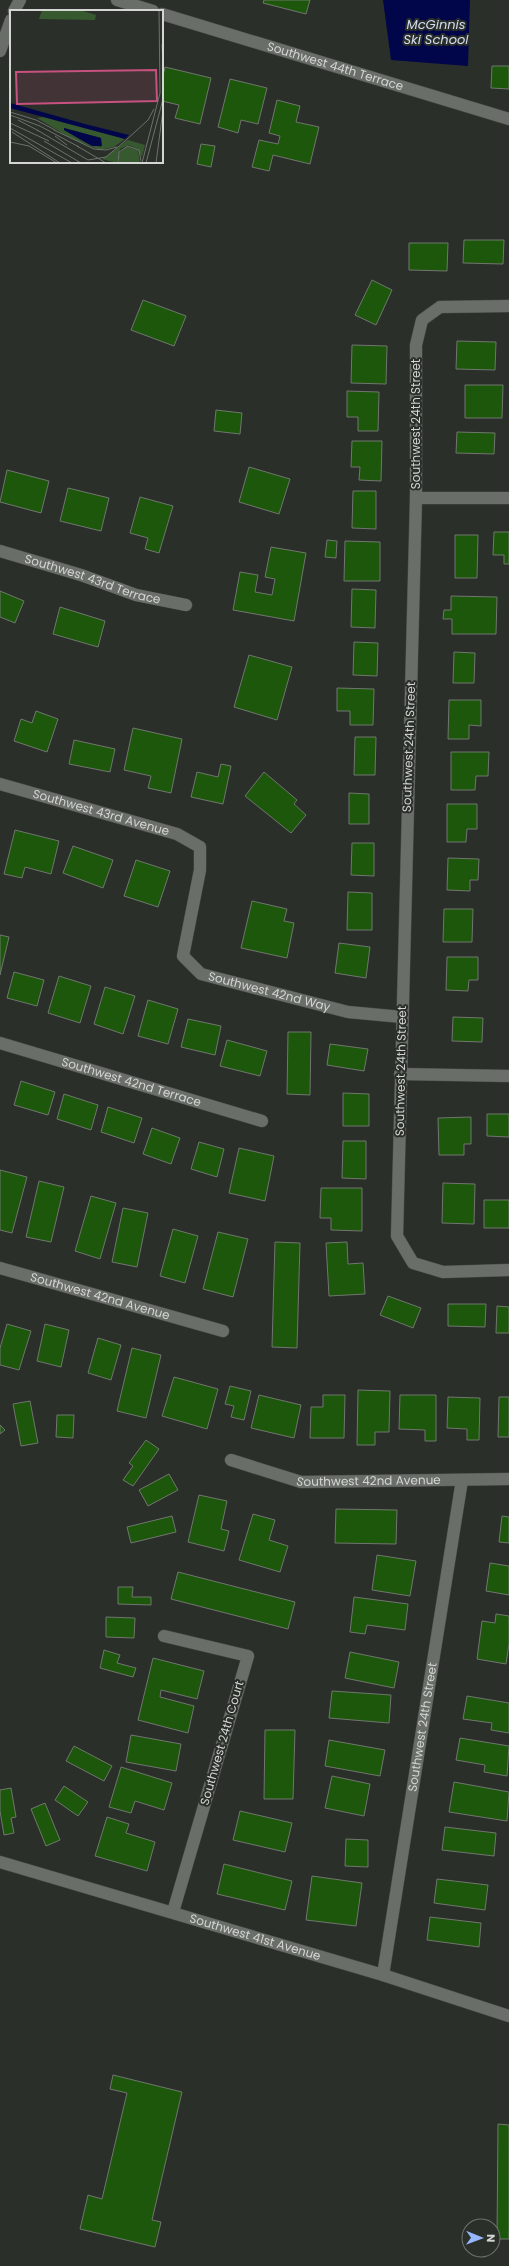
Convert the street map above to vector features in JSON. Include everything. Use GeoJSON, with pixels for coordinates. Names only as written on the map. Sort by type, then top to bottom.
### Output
{"type":"FeatureCollection","features":[{"type":"Feature","properties":{"kind":"street"},"geometry":{"type":"LineString","coordinates":[[15,10],[20,0]]}},
{"type":"Feature","properties":{"kind":"street"},"geometry":{"type":"LineString","coordinates":[[116,0],[150,10]]}},
{"type":"Feature","properties":{"kind":"street","name":"Southwest 44th Terrace"},"geometry":{"type":"LineString","coordinates":[[163,14],[509,119]]}},
{"type":"Feature","properties":{"kind":"street"},"geometry":{"type":"LineString","coordinates":[[0,51],[10,23]]}},
{"type":"Feature","properties":{"kind":"street","name":"Southwest 24th Street"},"geometry":{"type":"LineString","coordinates":[[509,306],[440,307],[422,320],[416,345],[416,498],[397,1236],[413,1263],[443,1272],[509,1270]]}},
{"type":"Feature","properties":{"kind":"street"},"geometry":{"type":"LineString","coordinates":[[416,498],[509,498]]}},
{"type":"Feature","properties":{"kind":"street","name":"Southwest 43rd Terrace"},"geometry":{"type":"LineString","coordinates":[[0,551],[81,575],[136,595],[186,606]]}},
{"type":"Feature","properties":{"kind":"street","name":"Southwest 43rd Avenue"},"geometry":{"type":"LineString","coordinates":[[0,784],[177,834],[200,847]]}},
{"type":"Feature","properties":{"kind":"street","name":"Southwest 42nd Way"},"geometry":{"type":"LineString","coordinates":[[200,847],[200,870],[183,956],[201,974],[348,1012],[402,1018]]}},
{"type":"Feature","properties":{"kind":"street","name":"Southwest 42nd Terrace"},"geometry":{"type":"LineString","coordinates":[[0,1043],[262,1121]]}},
{"type":"Feature","properties":{"kind":"street"},"geometry":{"type":"LineString","coordinates":[[400,1074],[509,1076]]}},
{"type":"Feature","properties":{"kind":"street","name":"Southwest 42nd Avenue"},"geometry":{"type":"LineString","coordinates":[[0,1268],[223,1331]]}},
{"type":"Feature","properties":{"kind":"street","name":"Southwest 42nd Avenue"},"geometry":{"type":"LineString","coordinates":[[231,1460],[301,1482],[509,1479]]}},
{"type":"Feature","properties":{"kind":"street","name":"Southwest 24th Street"},"geometry":{"type":"LineString","coordinates":[[383,1975],[462,1480]]}},
{"type":"Feature","properties":{"kind":"street","name":"Southwest 24th Court"},"geometry":{"type":"LineString","coordinates":[[164,1636],[248,1656],[173,1912]]}},
{"type":"Feature","properties":{"kind":"street","name":"Southwest 41st Avenue"},"geometry":{"type":"LineString","coordinates":[[0,1862],[383,1975],[509,2016]]}},
{"type":"Feature","properties":{"kind":"water","name":"McGinnis Ski School"},"geometry":{"type":"Polygon","coordinates":[[[383,0],[470,0],[468,66],[391,60],[383,0]]]}},
{"type":"Feature","properties":{"kind":"building"},"geometry":{"type":"Polygon","coordinates":[[[264,0],[310,0],[306,14],[263,3],[264,0]]]}},
{"type":"Feature","properties":{"kind":"building"},"geometry":{"type":"Polygon","coordinates":[[[492,66],[509,66],[509,89],[491,88],[492,66]]]}},
{"type":"Feature","properties":{"kind":"building"},"geometry":{"type":"Polygon","coordinates":[[[165,67],[211,78],[200,124],[175,118],[179,105],[163,101],[163,76],[165,67]]]}},
{"type":"Feature","properties":{"kind":"building"},"geometry":{"type":"Polygon","coordinates":[[[230,79],[267,88],[258,124],[241,120],[238,133],[218,127],[230,79]]]}},
{"type":"Feature","properties":{"kind":"building"},"geometry":{"type":"Polygon","coordinates":[[[277,100],[300,106],[296,122],[319,127],[310,164],[273,155],[269,171],[252,167],[259,140],[278,144],[280,136],[269,133],[277,100]]]}},
{"type":"Feature","properties":{"kind":"building"},"geometry":{"type":"Polygon","coordinates":[[[201,144],[215,146],[211,167],[197,164],[201,144]]]}},
{"type":"Feature","properties":{"kind":"building"},"geometry":{"type":"Polygon","coordinates":[[[464,240],[504,240],[503,264],[463,263],[464,240]]]}},
{"type":"Feature","properties":{"kind":"building"},"geometry":{"type":"Polygon","coordinates":[[[409,243],[448,243],[447,271],[409,270],[409,243]]]}},
{"type":"Feature","properties":{"kind":"building"},"geometry":{"type":"Polygon","coordinates":[[[372,280],[392,290],[376,325],[355,315],[372,280]]]}},
{"type":"Feature","properties":{"kind":"building"},"geometry":{"type":"Polygon","coordinates":[[[143,300],[186,316],[174,346],[131,330],[143,300]]]}},
{"type":"Feature","properties":{"kind":"building"},"geometry":{"type":"Polygon","coordinates":[[[457,341],[496,342],[495,370],[456,369],[457,341]]]}},
{"type":"Feature","properties":{"kind":"building"},"geometry":{"type":"Polygon","coordinates":[[[352,345],[387,346],[386,384],[351,383],[352,345]]]}},
{"type":"Feature","properties":{"kind":"building"},"geometry":{"type":"Polygon","coordinates":[[[465,385],[503,385],[502,418],[465,418],[465,385]]]}},
{"type":"Feature","properties":{"kind":"building"},"geometry":{"type":"Polygon","coordinates":[[[347,391],[379,392],[378,431],[358,431],[358,417],[347,417],[347,391]]]}},
{"type":"Feature","properties":{"kind":"building"},"geometry":{"type":"Polygon","coordinates":[[[216,410],[242,413],[240,434],[214,431],[216,410]]]}},
{"type":"Feature","properties":{"kind":"building"},"geometry":{"type":"Polygon","coordinates":[[[457,432],[495,433],[494,454],[456,453],[457,432]]]}},
{"type":"Feature","properties":{"kind":"building"},"geometry":{"type":"Polygon","coordinates":[[[352,441],[382,441],[381,481],[359,480],[360,467],[351,467],[352,441]]]}},
{"type":"Feature","properties":{"kind":"building"},"geometry":{"type":"Polygon","coordinates":[[[249,467],[290,479],[279,514],[239,502],[249,467]]]}},
{"type":"Feature","properties":{"kind":"building"},"geometry":{"type":"Polygon","coordinates":[[[7,470],[49,481],[41,513],[0,502],[7,470]]]}},
{"type":"Feature","properties":{"kind":"building"},"geometry":{"type":"Polygon","coordinates":[[[68,488],[109,498],[101,531],[60,521],[68,488]]]}},
{"type":"Feature","properties":{"kind":"building"},"geometry":{"type":"Polygon","coordinates":[[[353,491],[376,491],[376,529],[352,528],[353,491]]]}},
{"type":"Feature","properties":{"kind":"building"},"geometry":{"type":"Polygon","coordinates":[[[140,497],[173,506],[159,553],[145,549],[148,538],[130,533],[140,497]]]}},
{"type":"Feature","properties":{"kind":"building"},"geometry":{"type":"Polygon","coordinates":[[[494,532],[509,532],[509,564],[504,564],[504,555],[493,555],[494,532]]]}},
{"type":"Feature","properties":{"kind":"building"},"geometry":{"type":"Polygon","coordinates":[[[455,535],[478,535],[477,578],[455,578],[455,535]]]}},
{"type":"Feature","properties":{"kind":"building"},"geometry":{"type":"Polygon","coordinates":[[[327,540],[337,541],[336,558],[325,557],[327,540]]]}},
{"type":"Feature","properties":{"kind":"building"},"geometry":{"type":"Polygon","coordinates":[[[345,541],[380,542],[380,581],[344,581],[345,541]]]}},
{"type":"Feature","properties":{"kind":"building"},"geometry":{"type":"Polygon","coordinates":[[[271,547],[306,553],[294,621],[233,610],[240,572],[258,575],[255,592],[272,595],[275,579],[265,577],[271,547]]]}},
{"type":"Feature","properties":{"kind":"building"},"geometry":{"type":"Polygon","coordinates":[[[352,589],[376,590],[375,628],[351,627],[352,589]]]}},
{"type":"Feature","properties":{"kind":"building"},"geometry":{"type":"Polygon","coordinates":[[[0,591],[24,601],[15,623],[0,617],[0,591]]]}},
{"type":"Feature","properties":{"kind":"building"},"geometry":{"type":"Polygon","coordinates":[[[451,596],[497,597],[496,634],[452,634],[452,619],[443,619],[444,610],[451,610],[451,596]]]}},
{"type":"Feature","properties":{"kind":"building"},"geometry":{"type":"Polygon","coordinates":[[[60,607],[105,621],[98,647],[53,634],[60,607]]]}},
{"type":"Feature","properties":{"kind":"building"},"geometry":{"type":"Polygon","coordinates":[[[354,642],[378,643],[377,676],[353,675],[354,642]]]}},
{"type":"Feature","properties":{"kind":"building"},"geometry":{"type":"Polygon","coordinates":[[[454,652],[475,653],[474,683],[453,683],[454,652]]]}},
{"type":"Feature","properties":{"kind":"building"},"geometry":{"type":"Polygon","coordinates":[[[249,655],[292,667],[277,720],[234,707],[249,655]]]}},
{"type":"Feature","properties":{"kind":"building"},"geometry":{"type":"Polygon","coordinates":[[[337,688],[374,689],[373,725],[350,725],[350,711],[337,711],[337,688]]]}},
{"type":"Feature","properties":{"kind":"building"},"geometry":{"type":"Polygon","coordinates":[[[449,700],[481,700],[481,726],[469,725],[469,739],[448,739],[449,700]]]}},
{"type":"Feature","properties":{"kind":"building"},"geometry":{"type":"Polygon","coordinates":[[[36,711],[58,719],[47,752],[14,741],[21,719],[32,723],[36,711]]]}},
{"type":"Feature","properties":{"kind":"building"},"geometry":{"type":"Polygon","coordinates":[[[133,728],[182,739],[171,793],[148,788],[151,776],[124,770],[133,728]]]}},
{"type":"Feature","properties":{"kind":"building"},"geometry":{"type":"Polygon","coordinates":[[[355,737],[376,737],[375,775],[354,775],[355,737]]]}},
{"type":"Feature","properties":{"kind":"building"},"geometry":{"type":"Polygon","coordinates":[[[74,740],[115,749],[110,772],[69,764],[74,740]]]}},
{"type":"Feature","properties":{"kind":"building"},"geometry":{"type":"Polygon","coordinates":[[[451,752],[489,752],[488,776],[476,776],[475,790],[451,790],[451,752]]]}},
{"type":"Feature","properties":{"kind":"building"},"geometry":{"type":"Polygon","coordinates":[[[221,764],[231,766],[223,804],[191,797],[197,772],[218,777],[221,764]]]}},
{"type":"Feature","properties":{"kind":"building"},"geometry":{"type":"Polygon","coordinates":[[[264,772],[297,800],[294,804],[306,815],[291,833],[245,796],[264,772]]]}},
{"type":"Feature","properties":{"kind":"building"},"geometry":{"type":"Polygon","coordinates":[[[349,793],[369,794],[369,824],[349,824],[349,793]]]}},
{"type":"Feature","properties":{"kind":"building"},"geometry":{"type":"Polygon","coordinates":[[[447,804],[477,804],[477,829],[467,829],[466,842],[447,842],[447,804]]]}},
{"type":"Feature","properties":{"kind":"building"},"geometry":{"type":"Polygon","coordinates":[[[15,830],[59,841],[51,874],[25,867],[22,878],[4,874],[15,830]]]}},
{"type":"Feature","properties":{"kind":"building"},"geometry":{"type":"Polygon","coordinates":[[[352,843],[374,843],[374,876],[351,875],[352,843]]]}},
{"type":"Feature","properties":{"kind":"building"},"geometry":{"type":"Polygon","coordinates":[[[73,846],[113,860],[103,888],[63,873],[73,846]]]}},
{"type":"Feature","properties":{"kind":"building"},"geometry":{"type":"Polygon","coordinates":[[[448,858],[479,859],[478,880],[470,880],[470,891],[447,890],[448,858]]]}},
{"type":"Feature","properties":{"kind":"building"},"geometry":{"type":"Polygon","coordinates":[[[136,860],[170,871],[158,907],[124,896],[136,860]]]}},
{"type":"Feature","properties":{"kind":"building"},"geometry":{"type":"Polygon","coordinates":[[[348,892],[372,893],[372,930],[347,930],[348,892]]]}},
{"type":"Feature","properties":{"kind":"building"},"geometry":{"type":"Polygon","coordinates":[[[252,901],[287,909],[284,921],[294,923],[287,958],[241,948],[252,901]]]}},
{"type":"Feature","properties":{"kind":"building"},"geometry":{"type":"Polygon","coordinates":[[[444,909],[473,909],[472,942],[443,942],[444,909]]]}},
{"type":"Feature","properties":{"kind":"building"},"geometry":{"type":"Polygon","coordinates":[[[0,935],[9,937],[0,975],[0,935]]]}},
{"type":"Feature","properties":{"kind":"building"},"geometry":{"type":"Polygon","coordinates":[[[339,943],[370,947],[366,978],[335,973],[339,943]]]}},
{"type":"Feature","properties":{"kind":"building"},"geometry":{"type":"Polygon","coordinates":[[[447,957],[478,957],[478,980],[469,980],[468,991],[446,990],[447,957]]]}},
{"type":"Feature","properties":{"kind":"building"},"geometry":{"type":"Polygon","coordinates":[[[14,972],[44,980],[37,1006],[7,998],[14,972]]]}},
{"type":"Feature","properties":{"kind":"building"},"geometry":{"type":"Polygon","coordinates":[[[59,976],[91,986],[80,1023],[48,1013],[59,976]]]}},
{"type":"Feature","properties":{"kind":"building"},"geometry":{"type":"Polygon","coordinates":[[[105,987],[135,996],[123,1034],[94,1024],[105,987]]]}},
{"type":"Feature","properties":{"kind":"building"},"geometry":{"type":"Polygon","coordinates":[[[148,1000],[178,1009],[168,1044],[138,1036],[148,1000]]]}},
{"type":"Feature","properties":{"kind":"building"},"geometry":{"type":"Polygon","coordinates":[[[453,1017],[483,1018],[482,1042],[452,1041],[453,1017]]]}},
{"type":"Feature","properties":{"kind":"building"},"geometry":{"type":"Polygon","coordinates":[[[188,1019],[221,1026],[215,1055],[181,1047],[188,1019]]]}},
{"type":"Feature","properties":{"kind":"building"},"geometry":{"type":"Polygon","coordinates":[[[288,1032],[311,1032],[310,1095],[287,1094],[288,1032]]]}},
{"type":"Feature","properties":{"kind":"building"},"geometry":{"type":"Polygon","coordinates":[[[227,1040],[267,1051],[260,1076],[220,1066],[227,1040]]]}},
{"type":"Feature","properties":{"kind":"building"},"geometry":{"type":"Polygon","coordinates":[[[330,1044],[368,1049],[364,1071],[327,1065],[330,1044]]]}},
{"type":"Feature","properties":{"kind":"building"},"geometry":{"type":"Polygon","coordinates":[[[21,1081],[55,1092],[48,1115],[14,1105],[21,1081]]]}},
{"type":"Feature","properties":{"kind":"building"},"geometry":{"type":"Polygon","coordinates":[[[343,1093],[369,1094],[369,1126],[343,1126],[343,1093]]]}},
{"type":"Feature","properties":{"kind":"building"},"geometry":{"type":"Polygon","coordinates":[[[64,1094],[98,1105],[91,1130],[57,1119],[64,1094]]]}},
{"type":"Feature","properties":{"kind":"building"},"geometry":{"type":"Polygon","coordinates":[[[108,1107],[142,1118],[134,1143],[101,1132],[108,1107]]]}},
{"type":"Feature","properties":{"kind":"building"},"geometry":{"type":"Polygon","coordinates":[[[487,1114],[509,1114],[509,1137],[487,1136],[487,1114]]]}},
{"type":"Feature","properties":{"kind":"building"},"geometry":{"type":"Polygon","coordinates":[[[471,1117],[471,1144],[464,1144],[464,1155],[439,1155],[438,1118],[471,1117]]]}},
{"type":"Feature","properties":{"kind":"building"},"geometry":{"type":"Polygon","coordinates":[[[152,1128],[180,1138],[171,1164],[143,1154],[152,1128]]]}},
{"type":"Feature","properties":{"kind":"building"},"geometry":{"type":"Polygon","coordinates":[[[343,1141],[366,1141],[366,1179],[342,1178],[343,1141]]]}},
{"type":"Feature","properties":{"kind":"building"},"geometry":{"type":"Polygon","coordinates":[[[199,1142],[224,1149],[217,1177],[191,1169],[199,1142]]]}},
{"type":"Feature","properties":{"kind":"building"},"geometry":{"type":"Polygon","coordinates":[[[239,1148],[274,1156],[265,1201],[229,1193],[239,1148]]]}},
{"type":"Feature","properties":{"kind":"building"},"geometry":{"type":"Polygon","coordinates":[[[0,1170],[27,1177],[12,1233],[0,1230],[0,1170]]]}},
{"type":"Feature","properties":{"kind":"building"},"geometry":{"type":"Polygon","coordinates":[[[39,1181],[64,1187],[51,1242],[26,1237],[39,1181]]]}},
{"type":"Feature","properties":{"kind":"building"},"geometry":{"type":"Polygon","coordinates":[[[443,1183],[475,1184],[474,1224],[442,1223],[443,1183]]]}},
{"type":"Feature","properties":{"kind":"building"},"geometry":{"type":"Polygon","coordinates":[[[321,1188],[362,1188],[362,1231],[331,1230],[331,1218],[320,1218],[321,1188]]]}},
{"type":"Feature","properties":{"kind":"building"},"geometry":{"type":"Polygon","coordinates":[[[91,1196],[116,1203],[100,1259],[75,1251],[91,1196]]]}},
{"type":"Feature","properties":{"kind":"building"},"geometry":{"type":"Polygon","coordinates":[[[484,1200],[509,1200],[509,1228],[484,1228],[484,1200]]]}},
{"type":"Feature","properties":{"kind":"building"},"geometry":{"type":"Polygon","coordinates":[[[123,1208],[148,1213],[137,1267],[112,1262],[123,1208]]]}},
{"type":"Feature","properties":{"kind":"building"},"geometry":{"type":"Polygon","coordinates":[[[173,1229],[198,1236],[185,1283],[160,1276],[173,1229]]]}},
{"type":"Feature","properties":{"kind":"building"},"geometry":{"type":"Polygon","coordinates":[[[218,1232],[248,1239],[233,1297],[203,1289],[218,1232]]]}},
{"type":"Feature","properties":{"kind":"building"},"geometry":{"type":"Polygon","coordinates":[[[275,1242],[300,1243],[297,1348],[272,1347],[275,1242]]]}},
{"type":"Feature","properties":{"kind":"building"},"geometry":{"type":"Polygon","coordinates":[[[347,1242],[348,1264],[363,1263],[365,1294],[329,1296],[326,1243],[347,1242]]]}},
{"type":"Feature","properties":{"kind":"building"},"geometry":{"type":"Polygon","coordinates":[[[388,1296],[421,1308],[413,1328],[380,1315],[388,1296]]]}},
{"type":"Feature","properties":{"kind":"building"},"geometry":{"type":"Polygon","coordinates":[[[448,1304],[486,1304],[485,1327],[448,1326],[448,1304]]]}},
{"type":"Feature","properties":{"kind":"building"},"geometry":{"type":"Polygon","coordinates":[[[497,1306],[509,1307],[509,1333],[496,1333],[497,1306]]]}},
{"type":"Feature","properties":{"kind":"building"},"geometry":{"type":"Polygon","coordinates":[[[7,1324],[31,1331],[19,1370],[0,1365],[0,1348],[7,1324]]]}},
{"type":"Feature","properties":{"kind":"building"},"geometry":{"type":"Polygon","coordinates":[[[45,1324],[69,1330],[61,1367],[37,1361],[45,1324]]]}},
{"type":"Feature","properties":{"kind":"building"},"geometry":{"type":"Polygon","coordinates":[[[98,1338],[121,1345],[111,1380],[88,1373],[98,1338]]]}},
{"type":"Feature","properties":{"kind":"building"},"geometry":{"type":"Polygon","coordinates":[[[132,1348],[161,1355],[146,1418],[117,1411],[132,1348]]]}},
{"type":"Feature","properties":{"kind":"building"},"geometry":{"type":"Polygon","coordinates":[[[174,1377],[218,1389],[207,1429],[162,1416],[174,1377]]]}},
{"type":"Feature","properties":{"kind":"building"},"geometry":{"type":"Polygon","coordinates":[[[230,1386],[251,1391],[244,1420],[231,1417],[234,1406],[225,1404],[230,1386]]]}},
{"type":"Feature","properties":{"kind":"building"},"geometry":{"type":"Polygon","coordinates":[[[358,1390],[390,1391],[389,1432],[375,1432],[375,1445],[357,1445],[358,1390]]]}},
{"type":"Feature","properties":{"kind":"building"},"geometry":{"type":"Polygon","coordinates":[[[259,1395],[301,1405],[294,1438],[251,1428],[259,1395]]]}},
{"type":"Feature","properties":{"kind":"building"},"geometry":{"type":"Polygon","coordinates":[[[323,1395],[345,1395],[344,1438],[310,1438],[311,1407],[323,1407],[323,1395]]]}},
{"type":"Feature","properties":{"kind":"building"},"geometry":{"type":"Polygon","coordinates":[[[400,1395],[436,1395],[436,1441],[425,1441],[425,1430],[399,1429],[400,1395]]]}},
{"type":"Feature","properties":{"kind":"building"},"geometry":{"type":"Polygon","coordinates":[[[448,1397],[480,1398],[479,1440],[467,1440],[467,1429],[447,1428],[448,1397]]]}},
{"type":"Feature","properties":{"kind":"building"},"geometry":{"type":"Polygon","coordinates":[[[499,1397],[509,1397],[509,1437],[498,1437],[499,1397]]]}},
{"type":"Feature","properties":{"kind":"building"},"geometry":{"type":"Polygon","coordinates":[[[30,1401],[38,1443],[21,1446],[13,1404],[30,1401]]]}},
{"type":"Feature","properties":{"kind":"building"},"geometry":{"type":"Polygon","coordinates":[[[57,1415],[74,1415],[73,1438],[56,1437],[57,1415]]]}},
{"type":"Feature","properties":{"kind":"building"},"geometry":{"type":"Polygon","coordinates":[[[0,1425],[5,1430],[0,1434],[0,1425]]]}},
{"type":"Feature","properties":{"kind":"building"},"geometry":{"type":"Polygon","coordinates":[[[146,1440],[159,1449],[133,1486],[123,1480],[133,1466],[129,1463],[146,1440]]]}},
{"type":"Feature","properties":{"kind":"building"},"geometry":{"type":"Polygon","coordinates":[[[169,1474],[178,1490],[148,1506],[139,1490],[169,1474]]]}},
{"type":"Feature","properties":{"kind":"building"},"geometry":{"type":"Polygon","coordinates":[[[199,1495],[227,1501],[221,1529],[229,1531],[224,1551],[188,1542],[199,1495]]]}},
{"type":"Feature","properties":{"kind":"building"},"geometry":{"type":"Polygon","coordinates":[[[336,1509],[397,1510],[396,1544],[335,1543],[336,1509]]]}},
{"type":"Feature","properties":{"kind":"building"},"geometry":{"type":"Polygon","coordinates":[[[253,1514],[275,1520],[269,1540],[288,1546],[280,1572],[239,1560],[253,1514]]]}},
{"type":"Feature","properties":{"kind":"building"},"geometry":{"type":"Polygon","coordinates":[[[172,1516],[176,1532],[131,1543],[127,1527],[172,1516]]]}},
{"type":"Feature","properties":{"kind":"building"},"geometry":{"type":"Polygon","coordinates":[[[502,1516],[509,1517],[509,1543],[499,1542],[502,1516]]]}},
{"type":"Feature","properties":{"kind":"building"},"geometry":{"type":"Polygon","coordinates":[[[377,1555],[416,1561],[410,1596],[372,1590],[377,1555]]]}},
{"type":"Feature","properties":{"kind":"building"},"geometry":{"type":"Polygon","coordinates":[[[490,1563],[509,1566],[509,1595],[486,1591],[490,1563]]]}},
{"type":"Feature","properties":{"kind":"building"},"geometry":{"type":"Polygon","coordinates":[[[178,1572],[295,1602],[288,1629],[171,1599],[178,1572]]]}},
{"type":"Feature","properties":{"kind":"building"},"geometry":{"type":"Polygon","coordinates":[[[118,1587],[133,1587],[132,1597],[151,1597],[151,1605],[118,1604],[118,1587]]]}},
{"type":"Feature","properties":{"kind":"building"},"geometry":{"type":"Polygon","coordinates":[[[354,1597],[408,1604],[405,1630],[367,1625],[365,1634],[350,1632],[354,1597]]]}},
{"type":"Feature","properties":{"kind":"building"},"geometry":{"type":"Polygon","coordinates":[[[496,1614],[509,1616],[509,1644],[506,1664],[477,1659],[482,1621],[495,1623],[496,1614]]]}},
{"type":"Feature","properties":{"kind":"building"},"geometry":{"type":"Polygon","coordinates":[[[106,1617],[135,1618],[134,1638],[106,1637],[106,1617]]]}},
{"type":"Feature","properties":{"kind":"building"},"geometry":{"type":"Polygon","coordinates":[[[104,1650],[120,1655],[117,1663],[136,1668],[133,1677],[100,1668],[104,1650]]]}},
{"type":"Feature","properties":{"kind":"building"},"geometry":{"type":"Polygon","coordinates":[[[350,1652],[399,1662],[394,1688],[345,1678],[350,1652]]]}},
{"type":"Feature","properties":{"kind":"building"},"geometry":{"type":"Polygon","coordinates":[[[153,1658],[204,1671],[197,1699],[161,1690],[160,1697],[194,1706],[188,1733],[138,1720],[153,1658]]]}},
{"type":"Feature","properties":{"kind":"building"},"geometry":{"type":"Polygon","coordinates":[[[332,1691],[391,1695],[389,1723],[329,1718],[332,1691]]]}},
{"type":"Feature","properties":{"kind":"building"},"geometry":{"type":"Polygon","coordinates":[[[467,1696],[509,1703],[509,1733],[491,1730],[492,1723],[463,1719],[467,1696]]]}},
{"type":"Feature","properties":{"kind":"building"},"geometry":{"type":"Polygon","coordinates":[[[265,1730],[295,1730],[293,1799],[264,1799],[265,1730]]]}},
{"type":"Feature","properties":{"kind":"building"},"geometry":{"type":"Polygon","coordinates":[[[131,1735],[181,1744],[176,1771],[126,1762],[131,1735]]]}},
{"type":"Feature","properties":{"kind":"building"},"geometry":{"type":"Polygon","coordinates":[[[460,1738],[509,1746],[507,1776],[484,1772],[485,1765],[456,1760],[460,1738]]]}},
{"type":"Feature","properties":{"kind":"building"},"geometry":{"type":"Polygon","coordinates":[[[329,1740],[385,1750],[380,1776],[325,1766],[329,1740]]]}},
{"type":"Feature","properties":{"kind":"building"},"geometry":{"type":"Polygon","coordinates":[[[74,1746],[112,1766],[104,1781],[66,1761],[74,1746]]]}},
{"type":"Feature","properties":{"kind":"building"},"geometry":{"type":"Polygon","coordinates":[[[121,1767],[172,1783],[164,1810],[135,1801],[131,1813],[109,1807],[121,1767]]]}},
{"type":"Feature","properties":{"kind":"building"},"geometry":{"type":"Polygon","coordinates":[[[332,1776],[370,1784],[364,1816],[325,1808],[332,1776]]]}},
{"type":"Feature","properties":{"kind":"building"},"geometry":{"type":"Polygon","coordinates":[[[454,1782],[509,1792],[507,1821],[449,1812],[454,1782]]]}},
{"type":"Feature","properties":{"kind":"building"},"geometry":{"type":"Polygon","coordinates":[[[64,1786],[88,1802],[78,1816],[55,1800],[64,1786]]]}},
{"type":"Feature","properties":{"kind":"building"},"geometry":{"type":"Polygon","coordinates":[[[11,1788],[16,1817],[11,1818],[14,1833],[4,1835],[0,1811],[0,1790],[11,1788]]]}},
{"type":"Feature","properties":{"kind":"building"},"geometry":{"type":"Polygon","coordinates":[[[45,1803],[60,1840],[46,1846],[31,1809],[45,1803]]]}},
{"type":"Feature","properties":{"kind":"building"},"geometry":{"type":"Polygon","coordinates":[[[240,1811],[292,1823],[285,1852],[233,1840],[240,1811]]]}},
{"type":"Feature","properties":{"kind":"building"},"geometry":{"type":"Polygon","coordinates":[[[107,1817],[129,1824],[126,1833],[155,1842],[147,1871],[95,1856],[107,1817]]]}},
{"type":"Feature","properties":{"kind":"building"},"geometry":{"type":"Polygon","coordinates":[[[445,1827],[496,1833],[494,1856],[442,1850],[445,1827]]]}},
{"type":"Feature","properties":{"kind":"building"},"geometry":{"type":"Polygon","coordinates":[[[346,1839],[368,1840],[368,1867],[345,1866],[346,1839]]]}},
{"type":"Feature","properties":{"kind":"building"},"geometry":{"type":"Polygon","coordinates":[[[224,1864],[292,1881],[285,1910],[217,1894],[224,1864]]]}},
{"type":"Feature","properties":{"kind":"building"},"geometry":{"type":"Polygon","coordinates":[[[312,1876],[362,1883],[356,1926],[306,1920],[312,1876]]]}},
{"type":"Feature","properties":{"kind":"building"},"geometry":{"type":"Polygon","coordinates":[[[437,1879],[488,1885],[485,1910],[434,1903],[437,1879]]]}},
{"type":"Feature","properties":{"kind":"building"},"geometry":{"type":"Polygon","coordinates":[[[430,1917],[481,1923],[479,1947],[427,1940],[430,1917]]]}},
{"type":"Feature","properties":{"kind":"building"},"geometry":{"type":"Polygon","coordinates":[[[113,2075],[182,2092],[152,2220],[161,2222],[155,2247],[80,2229],[88,2195],[102,2199],[127,2093],[110,2089],[113,2075]]]}},
{"type":"Feature","properties":{"kind":"building"},"geometry":{"type":"Polygon","coordinates":[[[498,2124],[509,2125],[509,2239],[501,2239],[501,2218],[497,2218],[498,2124]]]}}]}
